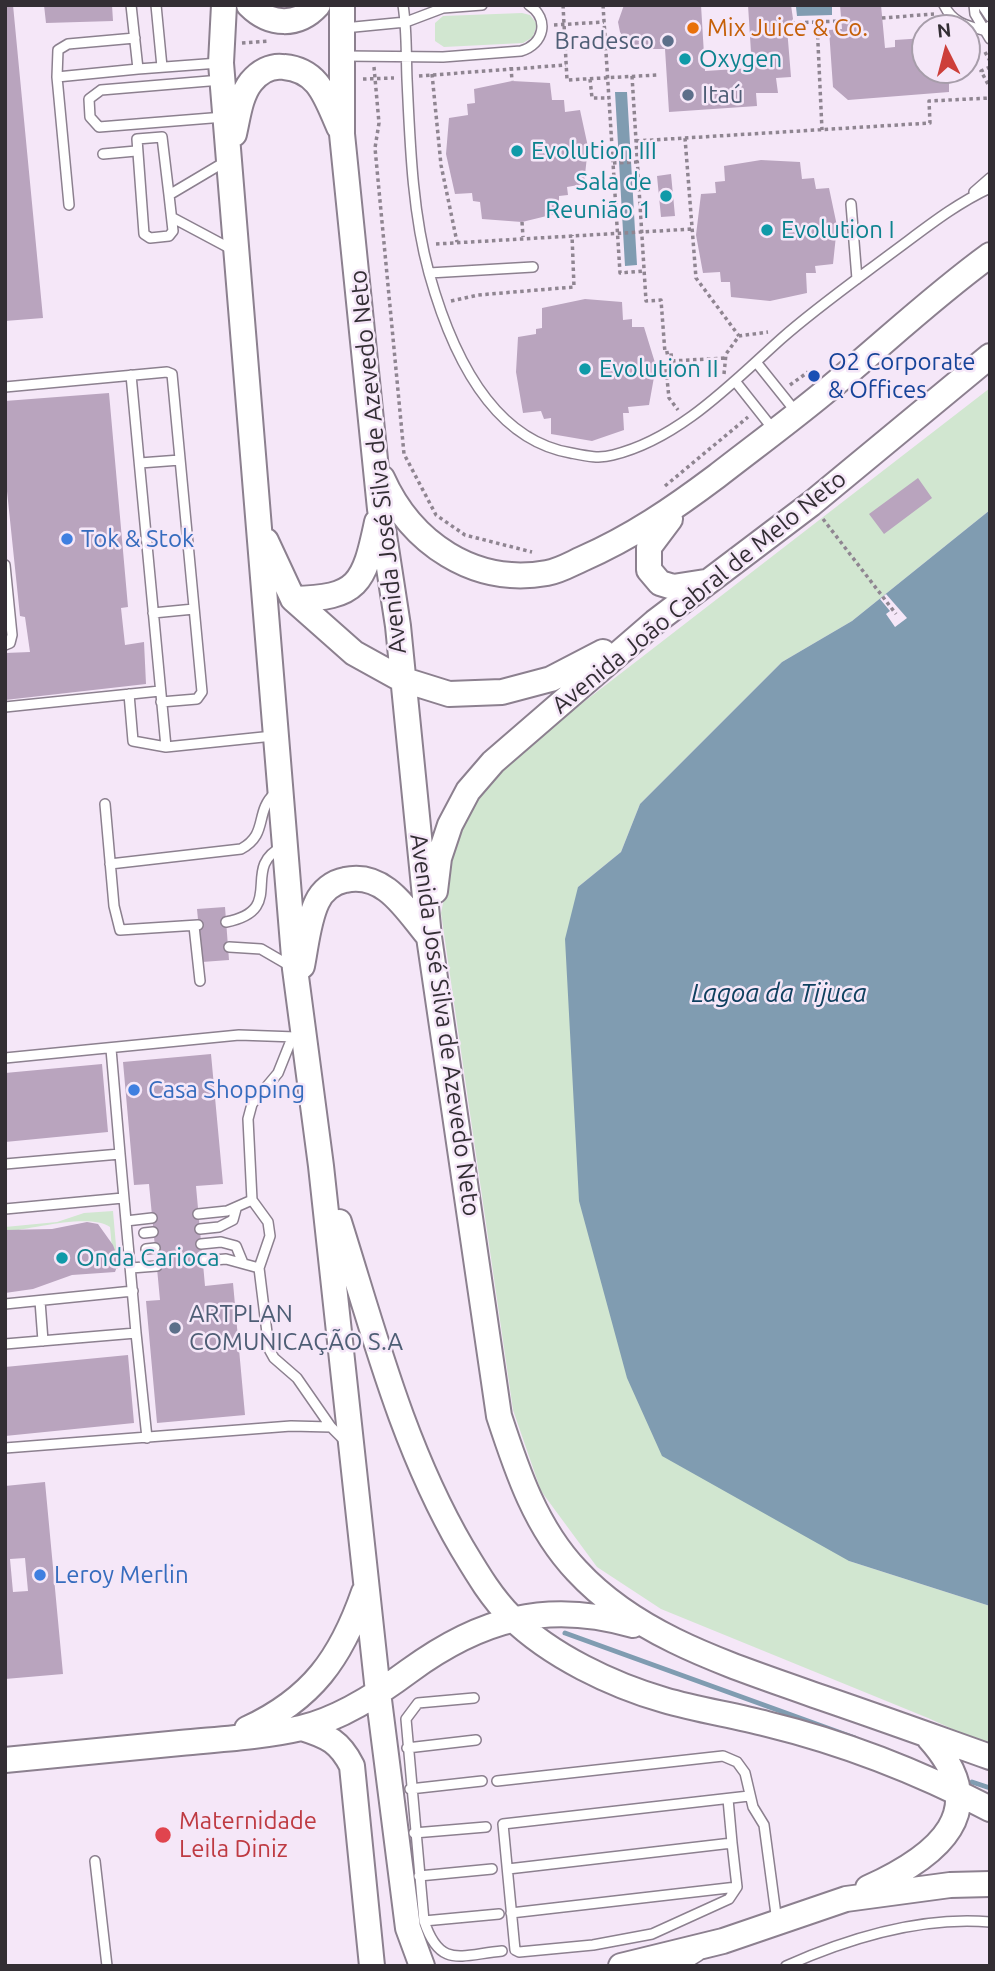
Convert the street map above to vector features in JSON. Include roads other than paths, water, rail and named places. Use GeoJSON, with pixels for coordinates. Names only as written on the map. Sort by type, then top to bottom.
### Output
{"type":"FeatureCollection","features":[{"type":"Feature","properties":{"kind":"street"},"geometry":{"type":"LineString","coordinates":[[224,5],[222,71],[256,515],[297,976],[299,1037],[321,1166],[378,1692],[413,1870],[408,1928],[422,1966]]}},
{"type":"Feature","properties":{"kind":"street"},"geometry":{"type":"LineString","coordinates":[[249,5],[260,15],[282,23],[304,18],[318,5]]}},
{"type":"Feature","properties":{"kind":"street","name":"Avenida José Silva de Azevedo Neto"},"geometry":{"type":"LineString","coordinates":[[342,17],[342,134],[380,509],[398,626],[401,679],[429,937],[499,1416],[520,1481],[542,1524],[576,1570],[615,1606],[657,1632],[732,1666],[990,1757]]}},
{"type":"Feature","properties":{"kind":"street"},"geometry":{"type":"LineString","coordinates":[[230,155],[250,84],[261,72],[279,66],[301,68],[315,81],[324,94],[342,134]]}},
{"type":"Feature","properties":{"kind":"street"},"geometry":{"type":"LineString","coordinates":[[375,461],[393,503],[422,538],[475,568],[502,576],[549,573],[640,532],[686,499],[797,414],[958,278],[990,255]]}},
{"type":"Feature","properties":{"kind":"street"},"geometry":{"type":"LineString","coordinates":[[958,278],[990,269]]}},
{"type":"Feature","properties":{"kind":"street","name":"Avenida João Cabral de Melo Neto"},"geometry":{"type":"LineString","coordinates":[[429,937],[439,858],[468,791],[493,762],[655,622],[811,504],[990,356]]}},
{"type":"Feature","properties":{"kind":"street"},"geometry":{"type":"LineString","coordinates":[[686,499],[649,547],[649,570],[660,583],[673,587],[708,582]]}},
{"type":"Feature","properties":{"kind":"street"},"geometry":{"type":"LineString","coordinates":[[293,599],[345,592],[361,578],[371,552],[380,509]]}},
{"type":"Feature","properties":{"kind":"street"},"geometry":{"type":"LineString","coordinates":[[256,515],[276,566],[293,599],[354,653],[401,679],[449,694],[502,692],[551,679],[655,622]]}},
{"type":"Feature","properties":{"kind":"street"},"geometry":{"type":"LineString","coordinates":[[297,976],[315,906],[321,894],[341,881],[365,878],[388,889],[429,937]]}},
{"type":"Feature","properties":{"kind":"street"},"geometry":{"type":"LineString","coordinates":[[321,1166],[413,1452],[436,1502],[483,1584],[512,1618],[590,1671],[663,1700],[770,1725],[868,1755],[929,1777],[990,1809]]}},
{"type":"Feature","properties":{"kind":"street"},"geometry":{"type":"LineString","coordinates":[[228,1739],[292,1705],[314,1685],[352,1626],[367,1581]]}},
{"type":"Feature","properties":{"kind":"street"},"geometry":{"type":"LineString","coordinates":[[5,1759],[228,1739],[302,1728],[349,1709],[459,1640],[512,1618],[537,1614],[578,1613],[657,1632]]}},
{"type":"Feature","properties":{"kind":"street"},"geometry":{"type":"LineString","coordinates":[[302,1728],[331,1738],[343,1747],[352,1766],[372,1966]]}},
{"type":"Feature","properties":{"kind":"street"},"geometry":{"type":"LineString","coordinates":[[627,1964],[723,1941],[846,1899],[897,1875],[930,1854],[949,1836],[958,1822],[962,1794],[954,1768],[925,1733]]}},
{"type":"Feature","properties":{"kind":"street"},"geometry":{"type":"LineString","coordinates":[[846,1899],[950,1885],[990,1884]]}},
{"type":"Feature","properties":{"kind":"lane"},"geometry":{"type":"LineString","coordinates":[[131,5],[138,69]]}},
{"type":"Feature","properties":{"kind":"lane"},"geometry":{"type":"LineString","coordinates":[[156,5],[162,67]]}},
{"type":"Feature","properties":{"kind":"lane"},"geometry":{"type":"LineString","coordinates":[[403,5],[410,137],[423,246],[439,304],[465,366],[503,419],[528,437],[560,452],[594,457],[656,439],[732,384],[783,337],[965,200],[990,178]]}},
{"type":"Feature","properties":{"kind":"lane"},"geometry":{"type":"LineString","coordinates":[[342,17],[406,22],[443,8],[482,5]]}},
{"type":"Feature","properties":{"kind":"lane"},"geometry":{"type":"LineString","coordinates":[[344,68],[374,55],[443,57],[531,48],[540,40],[543,26],[539,13],[529,5]]}},
{"type":"Feature","properties":{"kind":"lane"},"geometry":{"type":"LineString","coordinates":[[974,5],[990,39]]}},
{"type":"Feature","properties":{"kind":"lane"},"geometry":{"type":"LineString","coordinates":[[982,5],[990,17]]}},
{"type":"Feature","properties":{"kind":"lane"},"geometry":{"type":"LineString","coordinates":[[944,10],[952,19],[966,27],[986,28]]}},
{"type":"Feature","properties":{"kind":"lane"},"geometry":{"type":"LineString","coordinates":[[69,205],[57,55],[62,46],[135,38]]}},
{"type":"Feature","properties":{"kind":"lane"},"geometry":{"type":"LineString","coordinates":[[57,77],[162,67],[222,71]]}},
{"type":"Feature","properties":{"kind":"lane"},"geometry":{"type":"LineString","coordinates":[[222,71],[101,90],[89,99],[90,117],[99,127],[226,117]]}},
{"type":"Feature","properties":{"kind":"lane"},"geometry":{"type":"LineString","coordinates":[[162,137],[173,218],[173,231],[169,236],[150,238],[144,234],[136,151],[137,139],[162,137]]}},
{"type":"Feature","properties":{"kind":"lane"},"geometry":{"type":"LineString","coordinates":[[103,154],[136,151]]}},
{"type":"Feature","properties":{"kind":"lane"},"geometry":{"type":"LineString","coordinates":[[169,195],[230,155]]}},
{"type":"Feature","properties":{"kind":"lane"},"geometry":{"type":"LineString","coordinates":[[965,200],[990,188]]}},
{"type":"Feature","properties":{"kind":"lane"},"geometry":{"type":"LineString","coordinates":[[851,204],[857,279]]}},
{"type":"Feature","properties":{"kind":"lane"},"geometry":{"type":"LineString","coordinates":[[173,218],[237,252]]}},
{"type":"Feature","properties":{"kind":"lane"},"geometry":{"type":"LineString","coordinates":[[429,272],[533,267]]}},
{"type":"Feature","properties":{"kind":"lane"},"geometry":{"type":"LineString","coordinates":[[755,362],[797,414]]}},
{"type":"Feature","properties":{"kind":"lane"},"geometry":{"type":"LineString","coordinates":[[5,387],[167,372],[173,374],[201,696],[197,699],[161,702]]}},
{"type":"Feature","properties":{"kind":"lane"},"geometry":{"type":"LineString","coordinates":[[131,375],[166,747]]}},
{"type":"Feature","properties":{"kind":"lane"},"geometry":{"type":"LineString","coordinates":[[732,384],[775,431]]}},
{"type":"Feature","properties":{"kind":"lane"},"geometry":{"type":"LineString","coordinates":[[140,463],[180,460]]}},
{"type":"Feature","properties":{"kind":"lane"},"geometry":{"type":"LineString","coordinates":[[5,565],[12,635],[10,643],[5,645]]}},
{"type":"Feature","properties":{"kind":"lane"},"geometry":{"type":"LineString","coordinates":[[153,612],[194,609]]}},
{"type":"Feature","properties":{"kind":"lane"},"geometry":{"type":"LineString","coordinates":[[5,707],[160,691]]}},
{"type":"Feature","properties":{"kind":"lane"},"geometry":{"type":"LineString","coordinates":[[129,694],[133,741],[166,747],[275,736]]}},
{"type":"Feature","properties":{"kind":"lane"},"geometry":{"type":"LineString","coordinates":[[110,864],[241,849],[254,842],[260,831],[264,806],[279,789]]}},
{"type":"Feature","properties":{"kind":"lane"},"geometry":{"type":"LineString","coordinates":[[105,804],[110,864],[120,930],[196,925],[200,981]]}},
{"type":"Feature","properties":{"kind":"lane"},"geometry":{"type":"LineString","coordinates":[[226,922],[252,913],[260,901],[262,867],[266,858],[284,846]]}},
{"type":"Feature","properties":{"kind":"lane"},"geometry":{"type":"LineString","coordinates":[[229,947],[261,949],[297,976]]}},
{"type":"Feature","properties":{"kind":"lane"},"geometry":{"type":"LineString","coordinates":[[5,1058],[239,1035],[299,1037],[278,1073],[249,1112],[252,1200],[268,1223],[270,1236],[259,1268],[269,1349],[274,1358],[297,1378],[331,1427],[353,1449]]}},
{"type":"Feature","properties":{"kind":"lane"},"geometry":{"type":"LineString","coordinates":[[111,1049],[147,1438]]}},
{"type":"Feature","properties":{"kind":"lane"},"geometry":{"type":"LineString","coordinates":[[5,1164],[120,1154]]}},
{"type":"Feature","properties":{"kind":"lane"},"geometry":{"type":"LineString","coordinates":[[5,1209],[123,1198]]}},
{"type":"Feature","properties":{"kind":"lane"},"geometry":{"type":"LineString","coordinates":[[198,1214],[236,1209],[252,1200]]}},
{"type":"Feature","properties":{"kind":"lane"},"geometry":{"type":"LineString","coordinates":[[200,1229],[227,1224],[233,1220],[236,1209]]}},
{"type":"Feature","properties":{"kind":"lane"},"geometry":{"type":"LineString","coordinates":[[126,1221],[152,1218]]}},
{"type":"Feature","properties":{"kind":"lane"},"geometry":{"type":"LineString","coordinates":[[201,1244],[230,1243],[236,1247],[243,1263]]}},
{"type":"Feature","properties":{"kind":"lane"},"geometry":{"type":"LineString","coordinates":[[202,1261],[226,1259],[259,1268]]}},
{"type":"Feature","properties":{"kind":"lane"},"geometry":{"type":"LineString","coordinates":[[131,1268],[157,1266]]}},
{"type":"Feature","properties":{"kind":"lane"},"geometry":{"type":"LineString","coordinates":[[5,1304],[133,1291]]}},
{"type":"Feature","properties":{"kind":"lane"},"geometry":{"type":"LineString","coordinates":[[40,1301],[43,1341]]}},
{"type":"Feature","properties":{"kind":"lane"},"geometry":{"type":"LineString","coordinates":[[5,1344],[136,1333]]}},
{"type":"Feature","properties":{"kind":"lane"},"geometry":{"type":"LineString","coordinates":[[5,1448],[291,1426],[331,1427]]}},
{"type":"Feature","properties":{"kind":"lane"},"geometry":{"type":"LineString","coordinates":[[474,1698],[418,1703],[405,1719],[414,1833],[413,1870],[424,1921],[436,1949],[446,1956],[502,1951]]}},
{"type":"Feature","properties":{"kind":"lane"},"geometry":{"type":"LineString","coordinates":[[407,1748],[476,1740]]}},
{"type":"Feature","properties":{"kind":"lane"},"geometry":{"type":"LineString","coordinates":[[497,1780],[723,1756],[737,1762],[745,1773],[749,1796],[764,1825],[777,1924]]}},
{"type":"Feature","properties":{"kind":"lane"},"geometry":{"type":"LineString","coordinates":[[410,1789],[482,1781]]}},
{"type":"Feature","properties":{"kind":"lane"},"geometry":{"type":"LineString","coordinates":[[728,1799],[737,1887],[729,1899],[662,1931],[628,1939],[516,1952],[503,1824],[749,1796]]}},
{"type":"Feature","properties":{"kind":"lane"},"geometry":{"type":"LineString","coordinates":[[414,1833],[486,1826]]}},
{"type":"Feature","properties":{"kind":"lane"},"geometry":{"type":"LineString","coordinates":[[508,1869],[732,1843]]}},
{"type":"Feature","properties":{"kind":"lane"},"geometry":{"type":"LineString","coordinates":[[95,1861],[107,1966]]}},
{"type":"Feature","properties":{"kind":"lane"},"geometry":{"type":"LineString","coordinates":[[413,1870],[492,1870]]}},
{"type":"Feature","properties":{"kind":"lane"},"geometry":{"type":"LineString","coordinates":[[512,1913],[737,1887]]}},
{"type":"Feature","properties":{"kind":"lane"},"geometry":{"type":"LineString","coordinates":[[424,1921],[499,1914]]}},
{"type":"Feature","properties":{"kind":"lane"},"geometry":{"type":"LineString","coordinates":[[786,1966],[817,1952],[890,1930],[974,1921],[990,1923]]}},
{"type":"Feature","properties":{"kind":"lane"},"geometry":{"type":"LineString","coordinates":[[627,1964],[628,1939]]}},
{"type":"Feature","properties":{"kind":"lane"},"geometry":{"type":"LineString","coordinates":[[683,1966],[723,1941]]}},
{"type":"Feature","properties":{"kind":"water"},"geometry":{"type":"Polygon","coordinates":[[[832,5],[832,15],[797,16],[796,7],[832,5]]]}},
{"type":"Feature","properties":{"kind":"water"},"geometry":{"type":"Polygon","coordinates":[[[615,92],[627,92],[637,265],[625,266],[615,92]]]}},
{"type":"Feature","properties":{"kind":"water","name":"Lagoa da Tijuca"},"geometry":{"type":"Polygon","coordinates":[[[990,510],[990,1606],[849,1561],[662,1456],[627,1378],[579,1201],[565,939],[578,887],[621,852],[640,804],[782,662],[852,621],[990,510]]]}},
{"type":"Feature","properties":{"kind":"waterway"},"geometry":{"type":"LineString","coordinates":[[565,1633],[855,1738]]}},
{"type":"Feature","properties":{"kind":"waterway"},"geometry":{"type":"LineString","coordinates":[[972,1782],[990,1788]]}},
{"type":"Feature","properties":{"kind":"place","name":"Mix Juice & Co."},"geometry":{"type":"Point","coordinates":[693,28]}},
{"type":"Feature","properties":{"kind":"place","name":"Bradesco"},"geometry":{"type":"Point","coordinates":[668,41]}},
{"type":"Feature","properties":{"kind":"place","name":"Oxygen"},"geometry":{"type":"Point","coordinates":[685,59]}},
{"type":"Feature","properties":{"kind":"place","name":"Itaú"},"geometry":{"type":"Point","coordinates":[688,95]}},
{"type":"Feature","properties":{"kind":"place","name":"Evolution III"},"geometry":{"type":"Point","coordinates":[517,151]}},
{"type":"Feature","properties":{"kind":"place","name":"Sala de Reunião 1"},"geometry":{"type":"Point","coordinates":[666,196]}},
{"type":"Feature","properties":{"kind":"place","name":"Evolution I"},"geometry":{"type":"Point","coordinates":[767,230]}},
{"type":"Feature","properties":{"kind":"place","name":"Evolution II"},"geometry":{"type":"Point","coordinates":[585,369]}},
{"type":"Feature","properties":{"kind":"place","name":"O2 Corporate & Offices"},"geometry":{"type":"Point","coordinates":[814,376]}},
{"type":"Feature","properties":{"kind":"place","name":"Tok & Stok"},"geometry":{"type":"Point","coordinates":[67,539]}},
{"type":"Feature","properties":{"kind":"place","name":"Casa Shopping"},"geometry":{"type":"Point","coordinates":[134,1090]}},
{"type":"Feature","properties":{"kind":"place","name":"Onda Carioca"},"geometry":{"type":"Point","coordinates":[62,1258]}},
{"type":"Feature","properties":{"kind":"place","name":"ARTPLAN COMUNICAÇÃO S.A"},"geometry":{"type":"Point","coordinates":[175,1328]}},
{"type":"Feature","properties":{"kind":"place","name":"Leroy Merlin"},"geometry":{"type":"Point","coordinates":[40,1575]}},
{"type":"Feature","properties":{"kind":"place","name":"Maternidade Leila Diniz"},"geometry":{"type":"Point","coordinates":[163,1835]}}]}
